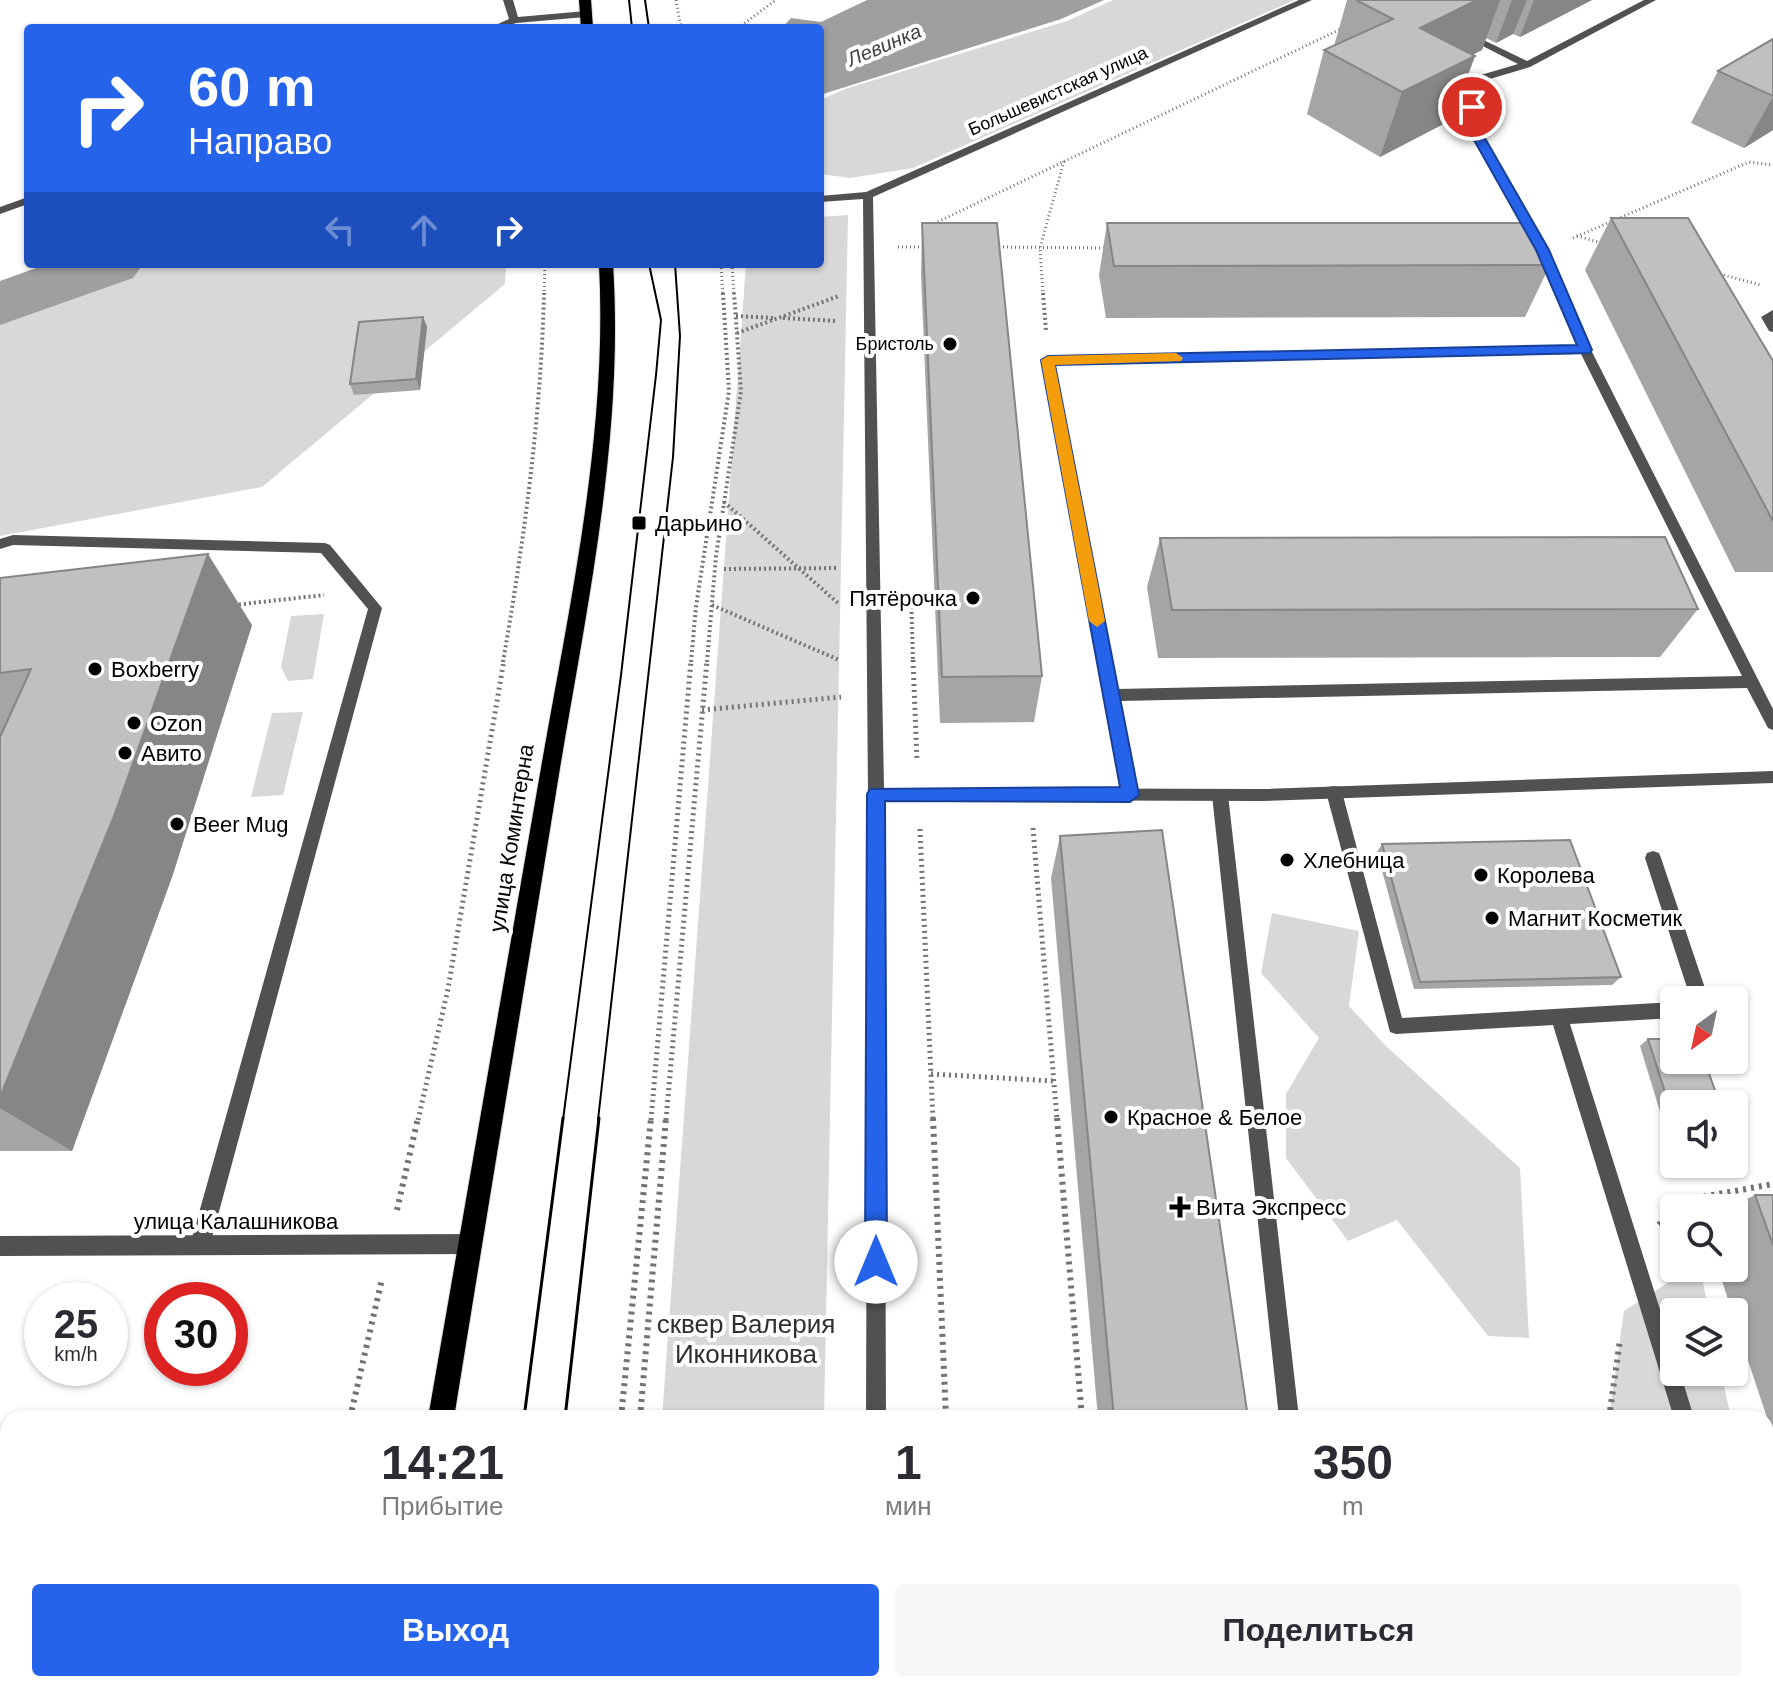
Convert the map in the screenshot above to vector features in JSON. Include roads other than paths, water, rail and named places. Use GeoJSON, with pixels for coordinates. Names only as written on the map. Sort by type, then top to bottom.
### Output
{"type":"FeatureCollection","features":[{"type":"Feature","properties":{"kind":"main road"},"geometry":{"type":"LineString","coordinates":[[585,0],[587,21]]}},
{"type":"Feature","properties":{"kind":"main road","name":"улица Коминтерна"},"geometry":{"type":"LineString","coordinates":[[442,1410],[603,438],[610,334],[606,268]]}},
{"type":"Feature","properties":{"kind":"street"},"geometry":{"type":"LineString","coordinates":[[508,0],[514,20]]}},
{"type":"Feature","properties":{"kind":"street","name":"Большевистская улица"},"geometry":{"type":"LineString","coordinates":[[824,199],[868,195],[1307,0]]}},
{"type":"Feature","properties":{"kind":"street"},"geometry":{"type":"LineString","coordinates":[[1651,0],[1527,65],[1468,82],[1476,133],[1543,250],[1585,350],[1773,724]]}},
{"type":"Feature","properties":{"kind":"street"},"geometry":{"type":"LineString","coordinates":[[504,24],[514,20],[587,21]]}},
{"type":"Feature","properties":{"kind":"street"},"geometry":{"type":"LineString","coordinates":[[1449,27],[1527,65]]}},
{"type":"Feature","properties":{"kind":"street"},"geometry":{"type":"LineString","coordinates":[[868,195],[876,794],[876,1410]]}},
{"type":"Feature","properties":{"kind":"street"},"geometry":{"type":"LineString","coordinates":[[0,211],[24,202]]}},
{"type":"Feature","properties":{"kind":"street"},"geometry":{"type":"LineString","coordinates":[[1773,314],[1767,317],[1773,328]]}},
{"type":"Feature","properties":{"kind":"street"},"geometry":{"type":"LineString","coordinates":[[1130,795],[1048,360],[1585,350]]}},
{"type":"Feature","properties":{"kind":"street"},"geometry":{"type":"LineString","coordinates":[[0,544],[13,540],[325,548],[375,608],[200,1245]]}},
{"type":"Feature","properties":{"kind":"street"},"geometry":{"type":"LineString","coordinates":[[1111,695],[1752,682]]}},
{"type":"Feature","properties":{"kind":"street"},"geometry":{"type":"LineString","coordinates":[[876,794],[1220,795],[1773,777]]}},
{"type":"Feature","properties":{"kind":"street"},"geometry":{"type":"LineString","coordinates":[[1334,792],[1396,1026],[1660,1011]]}},
{"type":"Feature","properties":{"kind":"street"},"geometry":{"type":"LineString","coordinates":[[1220,795],[1288,1410]]}},
{"type":"Feature","properties":{"kind":"street"},"geometry":{"type":"LineString","coordinates":[[1653,858],[1695,986]]}},
{"type":"Feature","properties":{"kind":"street"},"geometry":{"type":"LineString","coordinates":[[1559,1016],[1682,1410]]}},
{"type":"Feature","properties":{"kind":"street","name":"улица Калашникова"},"geometry":{"type":"LineString","coordinates":[[0,1246],[472,1244]]}},
{"type":"Feature","properties":{"kind":"water"},"geometry":{"type":"Polygon","coordinates":[[[867,0],[1104,0],[1061,19],[824,94],[824,24],[786,24],[791,18],[821,22],[867,0]]]}},
{"type":"Feature","properties":{"kind":"waterway","name":"Левинка"},"geometry":{"type":"LineString","coordinates":[[0,304],[99,268]]}},
{"type":"Feature","properties":{"kind":"tram line"},"geometry":{"type":"LineString","coordinates":[[629,0],[632,24]]}},
{"type":"Feature","properties":{"kind":"tram line"},"geometry":{"type":"LineString","coordinates":[[645,0],[648,24]]}},
{"type":"Feature","properties":{"kind":"tram line"},"geometry":{"type":"LineString","coordinates":[[563,1120],[621,675],[656,375],[661,320],[650,268]]}},
{"type":"Feature","properties":{"kind":"tram line"},"geometry":{"type":"LineString","coordinates":[[598,1120],[673,457],[680,336],[675,268]]}},
{"type":"Feature","properties":{"kind":"tram line"},"geometry":{"type":"LineString","coordinates":[[525,1410],[563,1118]]}},
{"type":"Feature","properties":{"kind":"tram line"},"geometry":{"type":"LineString","coordinates":[[566,1410],[599,1118]]}},
{"type":"Feature","properties":{"kind":"place","name":"Бристоль"},"geometry":{"type":"Point","coordinates":[950,344]}},
{"type":"Feature","properties":{"kind":"place","name":"Дарьино"},"geometry":{"type":"Point","coordinates":[639,523]}},
{"type":"Feature","properties":{"kind":"place","name":"Пятёрочка"},"geometry":{"type":"Point","coordinates":[973,598]}},
{"type":"Feature","properties":{"kind":"place","name":"Boxberry"},"geometry":{"type":"Point","coordinates":[95,669]}},
{"type":"Feature","properties":{"kind":"place","name":"Ozon"},"geometry":{"type":"Point","coordinates":[134,723]}},
{"type":"Feature","properties":{"kind":"place","name":"Авито"},"geometry":{"type":"Point","coordinates":[125,753]}},
{"type":"Feature","properties":{"kind":"place","name":"Beer Mug"},"geometry":{"type":"Point","coordinates":[177,824]}},
{"type":"Feature","properties":{"kind":"place","name":"Хлебница"},"geometry":{"type":"Point","coordinates":[1287,860]}},
{"type":"Feature","properties":{"kind":"place","name":"Королева"},"geometry":{"type":"Point","coordinates":[1481,875]}},
{"type":"Feature","properties":{"kind":"place","name":"Магнит Косметик"},"geometry":{"type":"Point","coordinates":[1492,918]}},
{"type":"Feature","properties":{"kind":"place","name":"Красное & Белое"},"geometry":{"type":"Point","coordinates":[1111,1117]}},
{"type":"Feature","properties":{"kind":"place","name":"Вита Экспресс"},"geometry":{"type":"Point","coordinates":[1180,1207]}},
{"type":"Feature","properties":{"kind":"park label","name":"сквер Валерия Иконникова"},"geometry":{"type":"Point","coordinates":[746,1339]}}]}
